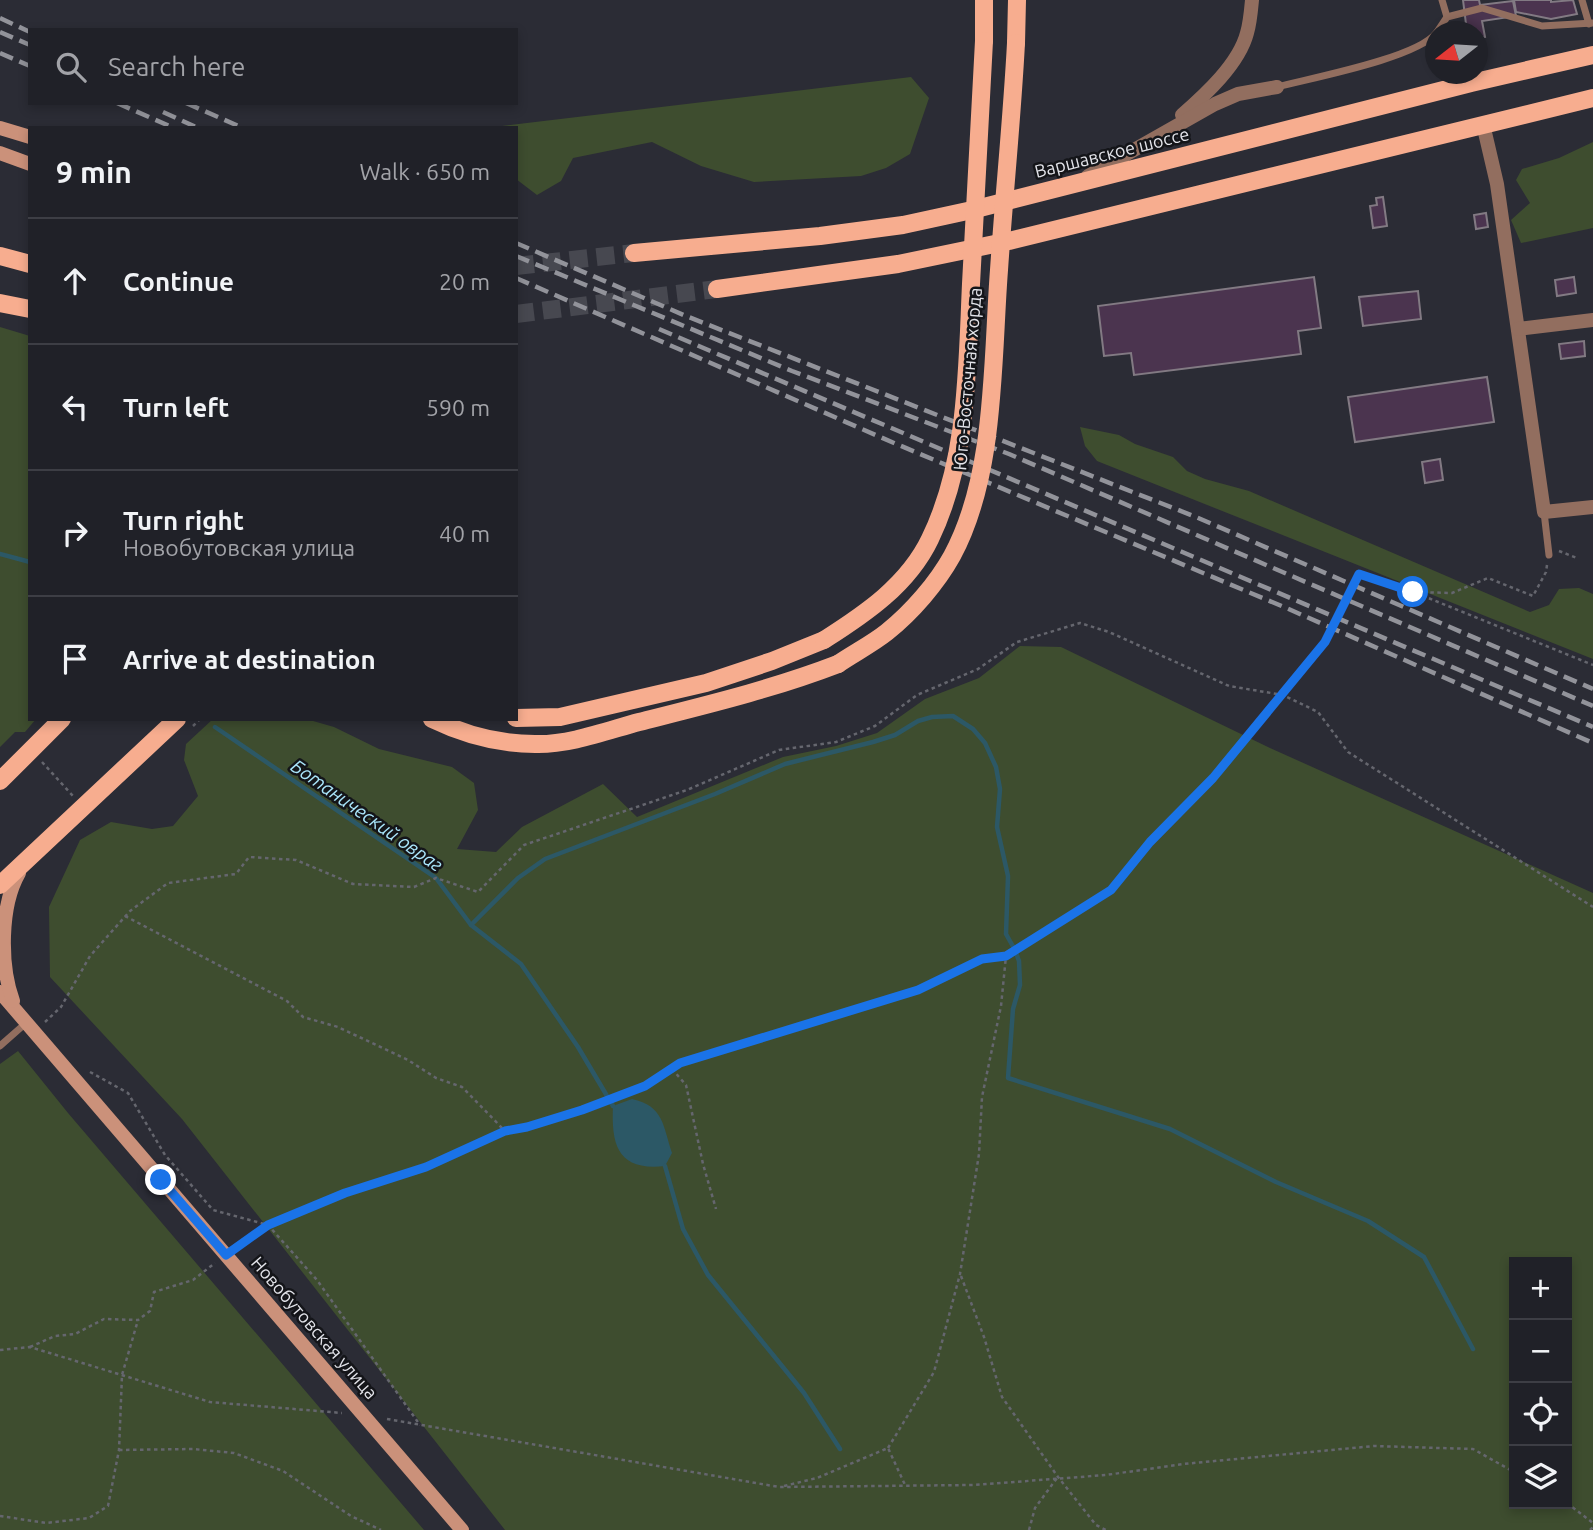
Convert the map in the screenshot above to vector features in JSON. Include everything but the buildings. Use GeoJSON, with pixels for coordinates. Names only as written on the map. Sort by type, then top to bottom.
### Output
{"type":"FeatureCollection","features":[{"type":"Feature","properties":{"kind":"main road","name":"Юго-Восточная хорда"},"geometry":{"type":"LineString","coordinates":[[518,718],[560,717],[706,683],[772,661],[824,639],[868,612],[903,579],[930,541],[947,498],[963,418],[984,0]]}},
{"type":"Feature","properties":{"kind":"main road","name":"Юго-Восточная хорда"},"geometry":{"type":"LineString","coordinates":[[436,721],[458,732],[498,741],[537,745],[579,737],[755,692],[838,664],[887,632],[921,599],[951,557],[970,517],[981,474],[989,413],[1011,141],[1017,0]]}},
{"type":"Feature","properties":{"kind":"main road","name":"Варшавское шоссе"},"geometry":{"type":"LineString","coordinates":[[634,253],[820,236],[903,225],[1593,55]]}},
{"type":"Feature","properties":{"kind":"main road"},"geometry":{"type":"LineString","coordinates":[[717,289],[898,264],[1009,242],[1593,98]]}},
{"type":"Feature","properties":{"kind":"main road"},"geometry":{"type":"LineString","coordinates":[[0,256],[28,263]]}},
{"type":"Feature","properties":{"kind":"main road"},"geometry":{"type":"LineString","coordinates":[[0,303],[27,309]]}},
{"type":"Feature","properties":{"kind":"main road"},"geometry":{"type":"LineString","coordinates":[[0,781],[60,721]]}},
{"type":"Feature","properties":{"kind":"main road"},"geometry":{"type":"LineString","coordinates":[[0,885],[83,808],[183,724]]}},
{"type":"Feature","properties":{"kind":"street"},"geometry":{"type":"LineString","coordinates":[[1154,138],[1208,93],[1233,61],[1247,35],[1252,0]]}},
{"type":"Feature","properties":{"kind":"street"},"geometry":{"type":"LineString","coordinates":[[1074,184],[1215,104],[1238,94],[1278,87]]}},
{"type":"Feature","properties":{"kind":"street"},"geometry":{"type":"LineString","coordinates":[[1483,124],[1497,184],[1544,512],[1593,507]]}},
{"type":"Feature","properties":{"kind":"street"},"geometry":{"type":"LineString","coordinates":[[0,128],[28,136]]}},
{"type":"Feature","properties":{"kind":"street"},"geometry":{"type":"LineString","coordinates":[[0,153],[28,163]]}},
{"type":"Feature","properties":{"kind":"street"},"geometry":{"type":"LineString","coordinates":[[1518,329],[1593,320]]}},
{"type":"Feature","properties":{"kind":"street"},"geometry":{"type":"LineString","coordinates":[[38,745],[68,721]]}},
{"type":"Feature","properties":{"kind":"street"},"geometry":{"type":"LineString","coordinates":[[33,1019],[8,991],[2,964],[1,934],[2,915],[11,887],[37,852]]}},
{"type":"Feature","properties":{"kind":"street","name":"Новобутовская улица"},"geometry":{"type":"LineString","coordinates":[[0,992],[33,1019],[226,1255],[462,1530]]}},
{"type":"Feature","properties":{"kind":"lane"},"geometry":{"type":"LineString","coordinates":[[1442,0],[1447,17]]}},
{"type":"Feature","properties":{"kind":"lane"},"geometry":{"type":"LineString","coordinates":[[1444,21],[1447,17],[1482,8],[1542,26],[1591,24],[1582,0]]}},
{"type":"Feature","properties":{"kind":"lane"},"geometry":{"type":"LineString","coordinates":[[1278,87],[1408,51],[1425,41]]}},
{"type":"Feature","properties":{"kind":"lane"},"geometry":{"type":"LineString","coordinates":[[1544,512],[1549,555]]}},
{"type":"Feature","properties":{"kind":"lane"},"geometry":{"type":"LineString","coordinates":[[0,1046],[33,1019]]}},
{"type":"Feature","properties":{"kind":"path"},"geometry":{"type":"LineString","coordinates":[[1413,592],[1452,593],[1488,579],[1533,596],[1546,572],[1549,555],[1559,551],[1577,558]]}},
{"type":"Feature","properties":{"kind":"path"},"geometry":{"type":"LineString","coordinates":[[0,1350],[30,1347],[55,1336],[75,1334],[104,1320],[138,1320],[150,1311],[154,1292],[193,1280],[268,1225],[345,1193],[426,1167],[505,1131],[527,1127],[645,1086],[680,1063],[918,990],[982,959],[1006,956],[1111,890],[1150,842],[1213,778],[1325,642],[1359,574],[1413,592],[1593,665]]}},
{"type":"Feature","properties":{"kind":"path"},"geometry":{"type":"LineString","coordinates":[[44,1022],[61,1007],[90,956],[125,916],[168,883],[236,874],[249,857],[296,860],[353,884],[414,887],[436,878],[478,892],[524,845],[687,790],[779,750],[836,742],[875,726],[917,695],[978,669],[1017,642],[1080,623],[1109,632],[1229,686],[1283,695],[1318,712],[1348,752],[1593,907]]}},
{"type":"Feature","properties":{"kind":"path"},"geometry":{"type":"LineString","coordinates":[[38,745],[83,808]]}},
{"type":"Feature","properties":{"kind":"path"},"geometry":{"type":"LineString","coordinates":[[125,916],[288,1001],[303,1017],[338,1027],[408,1060],[436,1077],[462,1087],[505,1131]]}},
{"type":"Feature","properties":{"kind":"path"},"geometry":{"type":"LineString","coordinates":[[779,1487],[817,1478],[888,1448],[934,1372],[960,1274],[978,1154],[982,1097],[1001,1006],[1006,956]]}},
{"type":"Feature","properties":{"kind":"path"},"geometry":{"type":"LineString","coordinates":[[33,1019],[44,1022],[51,1032]]}},
{"type":"Feature","properties":{"kind":"path"},"geometry":{"type":"LineString","coordinates":[[83,1068],[128,1093],[165,1154],[213,1210],[268,1225],[317,1280],[420,1425]]}},
{"type":"Feature","properties":{"kind":"path"},"geometry":{"type":"LineString","coordinates":[[671,1069],[686,1085],[716,1209]]}},
{"type":"Feature","properties":{"kind":"path"},"geometry":{"type":"LineString","coordinates":[[960,1274],[984,1337],[1002,1397],[1058,1477],[1096,1525],[1106,1530]]}},
{"type":"Feature","properties":{"kind":"path"},"geometry":{"type":"LineString","coordinates":[[0,1516],[46,1524],[89,1518],[108,1506],[119,1450],[122,1375],[138,1320]]}},
{"type":"Feature","properties":{"kind":"path"},"geometry":{"type":"LineString","coordinates":[[30,1347],[210,1402],[364,1415],[779,1487],[974,1485],[1106,1475],[1183,1464],[1374,1446],[1473,1449],[1509,1469]]}},
{"type":"Feature","properties":{"kind":"path"},"geometry":{"type":"LineString","coordinates":[[888,1448],[906,1487]]}},
{"type":"Feature","properties":{"kind":"path"},"geometry":{"type":"LineString","coordinates":[[119,1450],[193,1449],[234,1453],[283,1471],[351,1516],[381,1530]]}},
{"type":"Feature","properties":{"kind":"path"},"geometry":{"type":"LineString","coordinates":[[1029,1530],[1035,1507],[1058,1477]]}},
{"type":"Feature","properties":{"kind":"path"},"geometry":{"type":"LineString","coordinates":[[1572,1508],[1592,1527]]}},
{"type":"Feature","properties":{"kind":"green space"},"geometry":{"type":"Polygon","coordinates":[[[911,77],[929,98],[910,154],[886,168],[861,176],[754,182],[701,166],[652,142],[573,158],[561,181],[537,195],[518,181],[518,126],[503,126],[911,77]]]}},
{"type":"Feature","properties":{"kind":"green space"},"geometry":{"type":"Polygon","coordinates":[[[1593,142],[1593,228],[1521,243],[1511,220],[1530,203],[1516,180],[1522,169],[1559,158],[1593,142]]]}},
{"type":"Feature","properties":{"kind":"green space"},"geometry":{"type":"Polygon","coordinates":[[[0,327],[28,335],[28,721],[34,721],[25,732],[15,732],[0,747],[0,327]]]}},
{"type":"Feature","properties":{"kind":"green space"},"geometry":{"type":"Polygon","coordinates":[[[1080,427],[1119,435],[1135,444],[1173,457],[1187,471],[1205,479],[1249,491],[1530,612],[1549,605],[1559,589],[1579,588],[1593,594],[1593,659],[1097,461],[1085,446],[1080,427]]]}},
{"type":"Feature","properties":{"kind":"green space"},"geometry":{"type":"Polygon","coordinates":[[[1020,646],[1061,647],[1270,748],[1593,893],[1593,1530],[505,1530],[182,1119],[50,977],[49,907],[80,840],[111,822],[152,829],[173,826],[198,796],[184,760],[186,744],[211,721],[313,721],[334,727],[379,749],[452,767],[474,783],[478,810],[457,849],[496,852],[522,827],[603,784],[637,817],[783,757],[836,746],[877,733],[925,699],[979,678],[1020,646]]]}},
{"type":"Feature","properties":{"kind":"green space"},"geometry":{"type":"Polygon","coordinates":[[[18,1051],[424,1530],[0,1530],[0,1064],[18,1051]]]}},
{"type":"Feature","properties":{"kind":"water"},"geometry":{"type":"Polygon","coordinates":[[[632,1099],[643,1102],[661,1118],[672,1153],[665,1166],[649,1167],[628,1160],[616,1144],[613,1106],[632,1099]]]}},
{"type":"Feature","properties":{"kind":"waterway","name":"Ботанический овраг"},"geometry":{"type":"LineString","coordinates":[[0,554],[28,561]]}},
{"type":"Feature","properties":{"kind":"waterway"},"geometry":{"type":"LineString","coordinates":[[471,925],[518,878],[545,859],[715,794],[785,764],[895,735],[918,721],[953,716],[973,729],[985,743],[996,767],[1000,789],[997,827],[1008,876],[1006,934],[1019,961],[1020,985],[1013,1009],[1008,1078],[1170,1129],[1276,1182],[1368,1221],[1424,1257],[1473,1349]]}},
{"type":"Feature","properties":{"kind":"waterway","name":"Ботанический овраг"},"geometry":{"type":"LineString","coordinates":[[215,727],[436,878],[471,925],[521,964],[578,1047],[613,1106]]}},
{"type":"Feature","properties":{"kind":"waterway"},"geometry":{"type":"LineString","coordinates":[[665,1166],[683,1229],[708,1275],[804,1393],[840,1449]]}},
{"type":"Feature","properties":{"kind":"tunnel"},"geometry":{"type":"LineString","coordinates":[[518,266],[634,253]]}},
{"type":"Feature","properties":{"kind":"tunnel"},"geometry":{"type":"LineString","coordinates":[[518,314],[717,289]]}},
{"type":"Feature","properties":{"kind":"railway"},"geometry":{"type":"LineString","coordinates":[[0,18],[28,31]]}},
{"type":"Feature","properties":{"kind":"railway"},"geometry":{"type":"LineString","coordinates":[[0,32],[28,44]]}},
{"type":"Feature","properties":{"kind":"railway"},"geometry":{"type":"LineString","coordinates":[[0,53],[28,65]]}},
{"type":"Feature","properties":{"kind":"railway"},"geometry":{"type":"LineString","coordinates":[[122,105],[169,126]]}},
{"type":"Feature","properties":{"kind":"railway"},"geometry":{"type":"LineString","coordinates":[[191,105],[238,126]]}},
{"type":"Feature","properties":{"kind":"railway"},"geometry":{"type":"LineString","coordinates":[[163,112],[194,126]]}},
{"type":"Feature","properties":{"kind":"railway"},"geometry":{"type":"LineString","coordinates":[[518,244],[686,316],[1196,517],[1593,689]]}},
{"type":"Feature","properties":{"kind":"railway"},"geometry":{"type":"LineString","coordinates":[[518,257],[792,371],[1009,454],[1593,706]]}},
{"type":"Feature","properties":{"kind":"railway"},"geometry":{"type":"LineString","coordinates":[[518,279],[894,443],[1284,607],[1593,743]]}},
{"type":"Feature","properties":{"kind":"railway"},"geometry":{"type":"LineString","coordinates":[[659,329],[1593,727]]}},
{"type":"Feature","properties":{"kind":"route"},"geometry":{"type":"LineString","coordinates":[[161,1180],[226,1255],[268,1225],[345,1193],[426,1167],[505,1131],[582,1110],[645,1086],[680,1063],[918,990],[982,959],[1006,956],[1111,890],[1150,842],[1213,778],[1325,642],[1359,574],[1413,592]]}}]}
